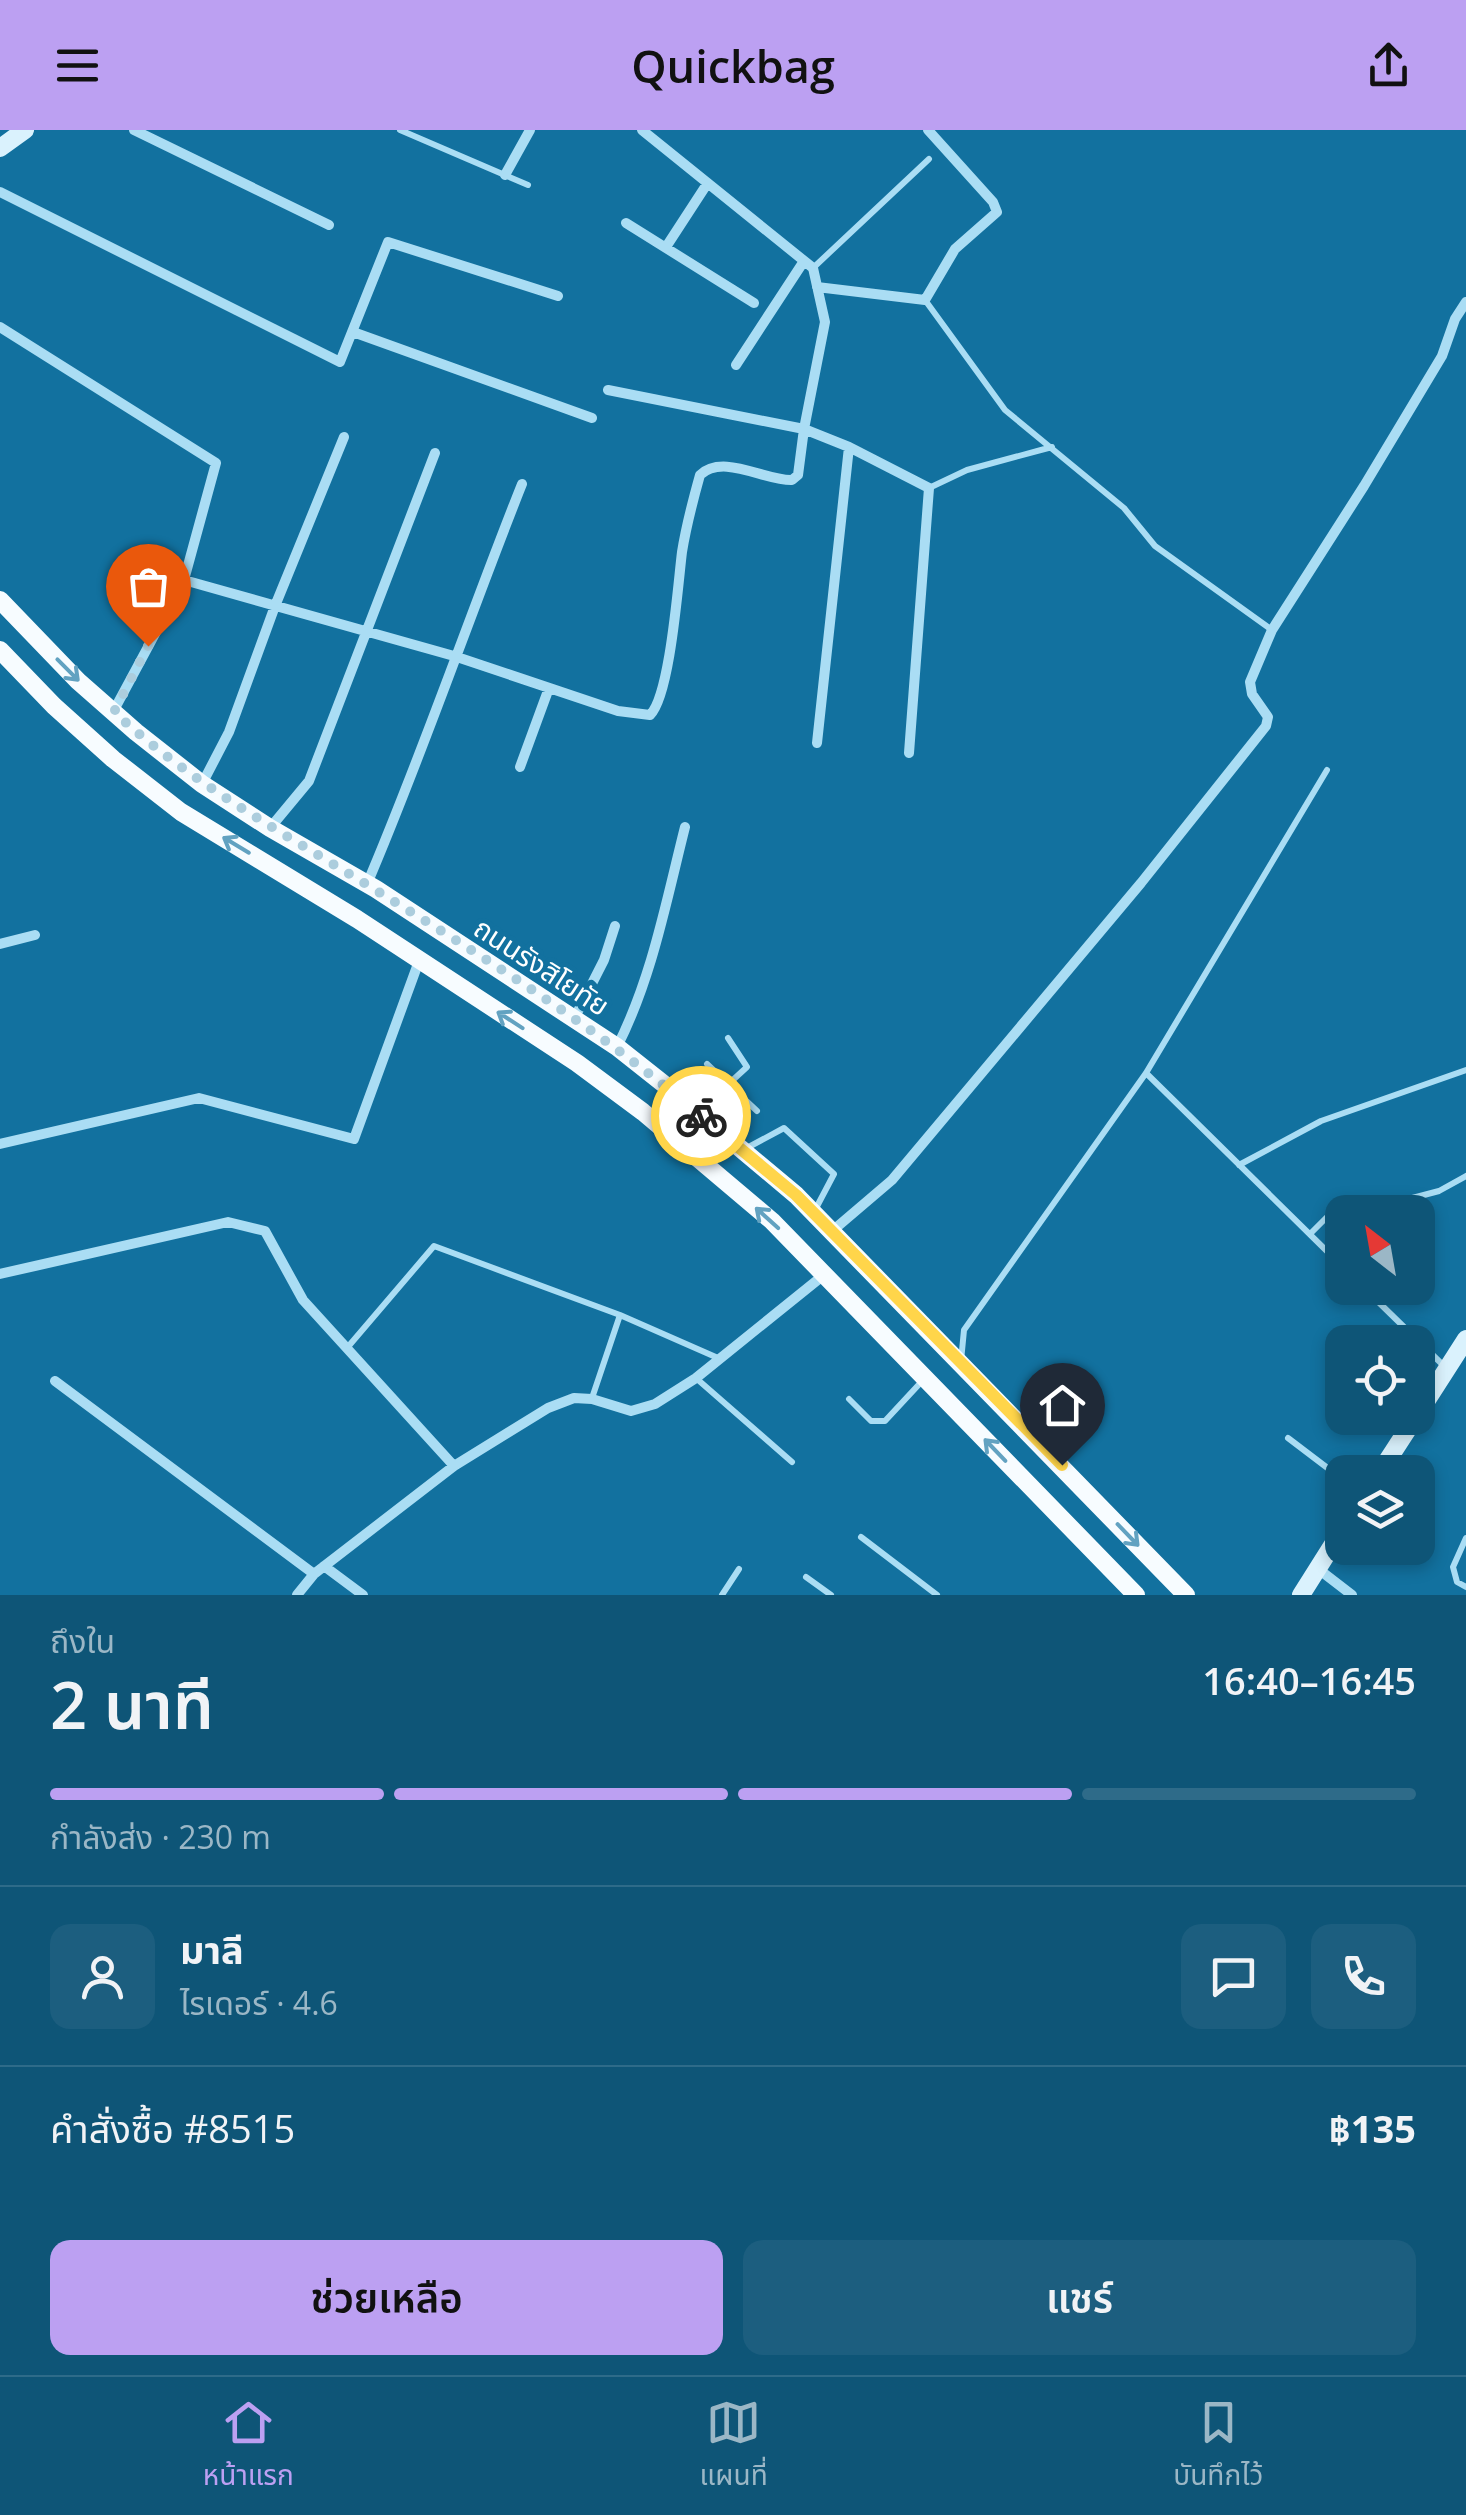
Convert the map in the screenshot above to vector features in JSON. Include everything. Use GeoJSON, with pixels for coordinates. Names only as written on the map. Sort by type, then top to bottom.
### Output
{"type":"FeatureCollection","features":[{"type":"Feature","properties":{"kind":"main road","name":"ถนนรังสิโยทัย"},"geometry":{"type":"LineString","coordinates":[[0,600],[78,681],[202,784],[371,887],[574,1019],[698,1112],[814,1214],[1186,1595]]}},
{"type":"Feature","properties":{"kind":"main road"},"geometry":{"type":"LineString","coordinates":[[0,650],[98,746],[181,812],[357,919],[577,1063],[642,1112],[772,1221],[1136,1595]]}},
{"type":"Feature","properties":{"kind":"main road"},"geometry":{"type":"LineString","coordinates":[[357,919],[371,887]]}},
{"type":"Feature","properties":{"kind":"street"},"geometry":{"type":"LineString","coordinates":[[0,148],[25,130]]}},
{"type":"Feature","properties":{"kind":"street"},"geometry":{"type":"LineString","coordinates":[[134,130],[329,226]]}},
{"type":"Feature","properties":{"kind":"street"},"geometry":{"type":"LineString","coordinates":[[505,176],[530,130]]}},
{"type":"Feature","properties":{"kind":"street"},"geometry":{"type":"LineString","coordinates":[[184,580],[454,656],[618,712],[654,712],[664,679],[682,548],[700,475],[713,467],[792,480],[798,474],[825,322],[808,264],[642,130]]}},
{"type":"Feature","properties":{"kind":"street"},"geometry":{"type":"LineString","coordinates":[[817,287],[925,300],[956,249],[996,212],[993,202],[928,130]]}},
{"type":"Feature","properties":{"kind":"street"},"geometry":{"type":"LineString","coordinates":[[666,248],[707,184]]}},
{"type":"Feature","properties":{"kind":"street"},"geometry":{"type":"LineString","coordinates":[[0,192],[340,362],[388,242],[558,296]]}},
{"type":"Feature","properties":{"kind":"street"},"geometry":{"type":"LineString","coordinates":[[626,222],[754,303]]}},
{"type":"Feature","properties":{"kind":"street"},"geometry":{"type":"LineString","coordinates":[[736,365],[808,264]]}},
{"type":"Feature","properties":{"kind":"street"},"geometry":{"type":"LineString","coordinates":[[831,1232],[892,1180],[1141,884],[1266,726],[1268,714],[1252,694],[1250,682],[1272,630],[1442,356],[1466,302]]}},
{"type":"Feature","properties":{"kind":"street"},"geometry":{"type":"LineString","coordinates":[[0,327],[216,463],[184,580],[114,712]]}},
{"type":"Feature","properties":{"kind":"street"},"geometry":{"type":"LineString","coordinates":[[353,332],[592,418]]}},
{"type":"Feature","properties":{"kind":"street"},"geometry":{"type":"LineString","coordinates":[[608,390],[804,429],[929,488],[909,754]]}},
{"type":"Feature","properties":{"kind":"street"},"geometry":{"type":"LineString","coordinates":[[202,784],[230,732],[275,606],[344,437]]}},
{"type":"Feature","properties":{"kind":"street"},"geometry":{"type":"LineString","coordinates":[[817,743],[849,447]]}},
{"type":"Feature","properties":{"kind":"street"},"geometry":{"type":"LineString","coordinates":[[270,828],[309,781],[435,453]]}},
{"type":"Feature","properties":{"kind":"street"},"geometry":{"type":"LineString","coordinates":[[371,887],[454,656],[522,484]]}},
{"type":"Feature","properties":{"kind":"street"},"geometry":{"type":"LineString","coordinates":[[520,767],[549,688]]}},
{"type":"Feature","properties":{"kind":"street"},"geometry":{"type":"LineString","coordinates":[[616,1047],[634,1012],[653,956],[685,827]]}},
{"type":"Feature","properties":{"kind":"street"},"geometry":{"type":"LineString","coordinates":[[574,1019],[604,960],[615,926]]}},
{"type":"Feature","properties":{"kind":"street"},"geometry":{"type":"LineString","coordinates":[[0,944],[35,935]]}},
{"type":"Feature","properties":{"kind":"street"},"geometry":{"type":"LineString","coordinates":[[0,1144],[198,1098],[354,1139],[419,961]]}},
{"type":"Feature","properties":{"kind":"street"},"geometry":{"type":"LineString","coordinates":[[0,1274],[228,1222],[265,1231],[304,1300],[454,1466]]}},
{"type":"Feature","properties":{"kind":"street"},"geometry":{"type":"LineString","coordinates":[[297,1595],[314,1574],[454,1466],[548,1408],[574,1398],[592,1399],[630,1411],[656,1404],[696,1378],[825,1274]]}},
{"type":"Feature","properties":{"kind":"street"},"geometry":{"type":"LineString","coordinates":[[1435,1387],[1466,1340]]}},
{"type":"Feature","properties":{"kind":"street"},"geometry":{"type":"LineString","coordinates":[[55,1381],[314,1574]]}},
{"type":"Feature","properties":{"kind":"street"},"geometry":{"type":"LineString","coordinates":[[1300,1595],[1325,1557]]}},
{"type":"Feature","properties":{"kind":"street"},"geometry":{"type":"LineString","coordinates":[[324,1566],[363,1595]]}},
{"type":"Feature","properties":{"kind":"street"},"geometry":{"type":"LineString","coordinates":[[1318,1568],[1352,1595]]}},
{"type":"Feature","properties":{"kind":"lane"},"geometry":{"type":"LineString","coordinates":[[400,130],[528,185]]}},
{"type":"Feature","properties":{"kind":"lane"},"geometry":{"type":"LineString","coordinates":[[808,264],[929,159]]}},
{"type":"Feature","properties":{"kind":"lane"},"geometry":{"type":"LineString","coordinates":[[925,300],[1005,410],[1124,508],[1155,546],[1272,630]]}},
{"type":"Feature","properties":{"kind":"lane"},"geometry":{"type":"LineString","coordinates":[[929,488],[968,470],[1053,446]]}},
{"type":"Feature","properties":{"kind":"lane"},"geometry":{"type":"LineString","coordinates":[[961,1361],[964,1330],[1146,1073],[1327,770]]}},
{"type":"Feature","properties":{"kind":"lane"},"geometry":{"type":"LineString","coordinates":[[698,1112],[747,1067],[728,1038]]}},
{"type":"Feature","properties":{"kind":"lane"},"geometry":{"type":"LineString","coordinates":[[708,1064],[757,1111]]}},
{"type":"Feature","properties":{"kind":"lane"},"geometry":{"type":"LineString","coordinates":[[1240,1165],[1321,1121],[1466,1070]]}},
{"type":"Feature","properties":{"kind":"lane"},"geometry":{"type":"LineString","coordinates":[[1146,1073],[1325,1249]]}},
{"type":"Feature","properties":{"kind":"lane"},"geometry":{"type":"LineString","coordinates":[[743,1150],[784,1128],[822,1162],[834,1174],[814,1214]]}},
{"type":"Feature","properties":{"kind":"lane"},"geometry":{"type":"LineString","coordinates":[[1310,1234],[1334,1210],[1401,1201],[1439,1191],[1466,1176]]}},
{"type":"Feature","properties":{"kind":"lane"},"geometry":{"type":"LineString","coordinates":[[347,1348],[434,1246],[620,1315],[720,1359]]}},
{"type":"Feature","properties":{"kind":"lane"},"geometry":{"type":"LineString","coordinates":[[1381,1305],[1447,1369]]}},
{"type":"Feature","properties":{"kind":"lane"},"geometry":{"type":"LineString","coordinates":[[592,1399],[620,1315]]}},
{"type":"Feature","properties":{"kind":"lane"},"geometry":{"type":"LineString","coordinates":[[696,1378],[792,1462]]}},
{"type":"Feature","properties":{"kind":"lane"},"geometry":{"type":"LineString","coordinates":[[850,1399],[871,1422],[884,1420],[925,1378]]}},
{"type":"Feature","properties":{"kind":"lane"},"geometry":{"type":"LineString","coordinates":[[1288,1438],[1325,1466]]}},
{"type":"Feature","properties":{"kind":"lane"},"geometry":{"type":"LineString","coordinates":[[861,1537],[937,1595]]}},
{"type":"Feature","properties":{"kind":"lane"},"geometry":{"type":"LineString","coordinates":[[1466,1538],[1453,1567],[1457,1582],[1466,1587]]}},
{"type":"Feature","properties":{"kind":"lane"},"geometry":{"type":"LineString","coordinates":[[722,1595],[740,1568]]}},
{"type":"Feature","properties":{"kind":"lane"},"geometry":{"type":"LineString","coordinates":[[806,1577],[830,1595]]}},
{"type":"Feature","properties":{"kind":"way so far"},"geometry":{"type":"LineString","coordinates":[[148,646],[114,712],[136,732],[202,784],[376,890],[616,1047],[701,1116]]}},
{"type":"Feature","properties":{"kind":"route"},"geometry":{"type":"LineString","coordinates":[[701,1116],[796,1195],[1062,1465]]}}]}
